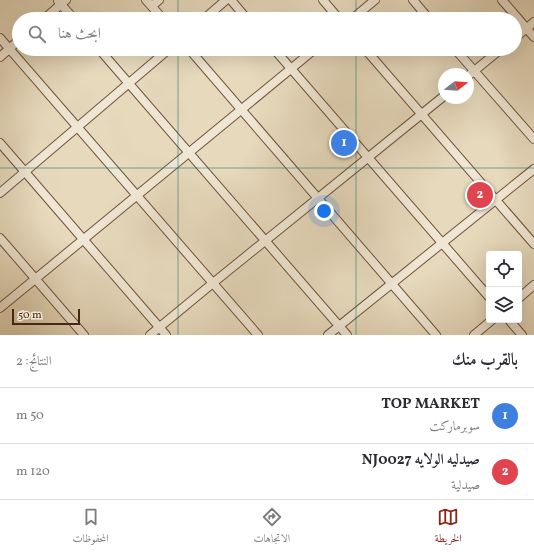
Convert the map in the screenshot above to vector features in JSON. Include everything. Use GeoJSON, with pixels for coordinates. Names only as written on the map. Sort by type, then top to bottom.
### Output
{"type":"FeatureCollection","features":[{"type":"Feature","properties":{"kind":"street"},"geometry":{"type":"LineString","coordinates":[[157,12],[149,3],[159,0]]}},
{"type":"Feature","properties":{"kind":"street"},"geometry":{"type":"LineString","coordinates":[[212,12],[226,0]]}},
{"type":"Feature","properties":{"kind":"street"},"geometry":{"type":"LineString","coordinates":[[231,0],[242,12]]}},
{"type":"Feature","properties":{"kind":"street"},"geometry":{"type":"LineString","coordinates":[[323,0],[333,12]]}},
{"type":"Feature","properties":{"kind":"street"},"geometry":{"type":"LineString","coordinates":[[360,12],[375,0]]}},
{"type":"Feature","properties":{"kind":"street"},"geometry":{"type":"LineString","coordinates":[[413,0],[423,12]]}},
{"type":"Feature","properties":{"kind":"street"},"geometry":{"type":"LineString","coordinates":[[502,0],[513,12]]}},
{"type":"Feature","properties":{"kind":"street"},"geometry":{"type":"LineString","coordinates":[[51,12],[61,1],[69,12]]}},
{"type":"Feature","properties":{"kind":"street"},"geometry":{"type":"LineString","coordinates":[[522,22],[534,37]]}},
{"type":"Feature","properties":{"kind":"street"},"geometry":{"type":"LineString","coordinates":[[522,32],[534,22]]}},
{"type":"Feature","properties":{"kind":"street"},"geometry":{"type":"LineString","coordinates":[[0,38],[12,52]]}},
{"type":"Feature","properties":{"kind":"street"},"geometry":{"type":"LineString","coordinates":[[0,57],[12,46]]}},
{"type":"Feature","properties":{"kind":"street"},"geometry":{"type":"LineString","coordinates":[[15,56],[258,335]]}},
{"type":"Feature","properties":{"kind":"street"},"geometry":{"type":"LineString","coordinates":[[106,56],[347,335]]}},
{"type":"Feature","properties":{"kind":"street"},"geometry":{"type":"LineString","coordinates":[[0,193],[161,56]]}},
{"type":"Feature","properties":{"kind":"street"},"geometry":{"type":"LineString","coordinates":[[195,56],[436,335]]}},
{"type":"Feature","properties":{"kind":"street"},"geometry":{"type":"LineString","coordinates":[[280,56],[486,294]]}},
{"type":"Feature","properties":{"kind":"street"},"geometry":{"type":"LineString","coordinates":[[0,308],[307,56]]}},
{"type":"Feature","properties":{"kind":"street"},"geometry":{"type":"LineString","coordinates":[[371,56],[534,244]]}},
{"type":"Feature","properties":{"kind":"street"},"geometry":{"type":"LineString","coordinates":[[459,56],[467,68]]}},
{"type":"Feature","properties":{"kind":"street"},"geometry":{"type":"LineString","coordinates":[[474,72],[493,56]]}},
{"type":"Feature","properties":{"kind":"street"},"geometry":{"type":"LineString","coordinates":[[474,77],[534,139]]}},
{"type":"Feature","properties":{"kind":"street"},"geometry":{"type":"LineString","coordinates":[[150,335],[438,101]]}},
{"type":"Feature","properties":{"kind":"street"},"geometry":{"type":"LineString","coordinates":[[0,143],[166,335]]}},
{"type":"Feature","properties":{"kind":"street"},"geometry":{"type":"LineString","coordinates":[[328,335],[534,169]]}},
{"type":"Feature","properties":{"kind":"street"},"geometry":{"type":"LineString","coordinates":[[0,238],[84,335]]}},
{"type":"Feature","properties":{"kind":"street"},"geometry":{"type":"LineString","coordinates":[[522,295],[534,285]]}},
{"type":"Feature","properties":{"kind":"street"},"geometry":{"type":"LineString","coordinates":[[474,335],[488,323]]}},
{"type":"Feature","properties":{"kind":"street"},"geometry":{"type":"LineString","coordinates":[[512,323],[522,335]]}},
{"type":"Feature","properties":{"kind":"place","name":"TOP MARKET"},"geometry":{"type":"Point","coordinates":[344,143]}},
{"type":"Feature","properties":{"kind":"place","name":"صيدليه الولايه NJ0027"},"geometry":{"type":"Point","coordinates":[480,195]}}]}
